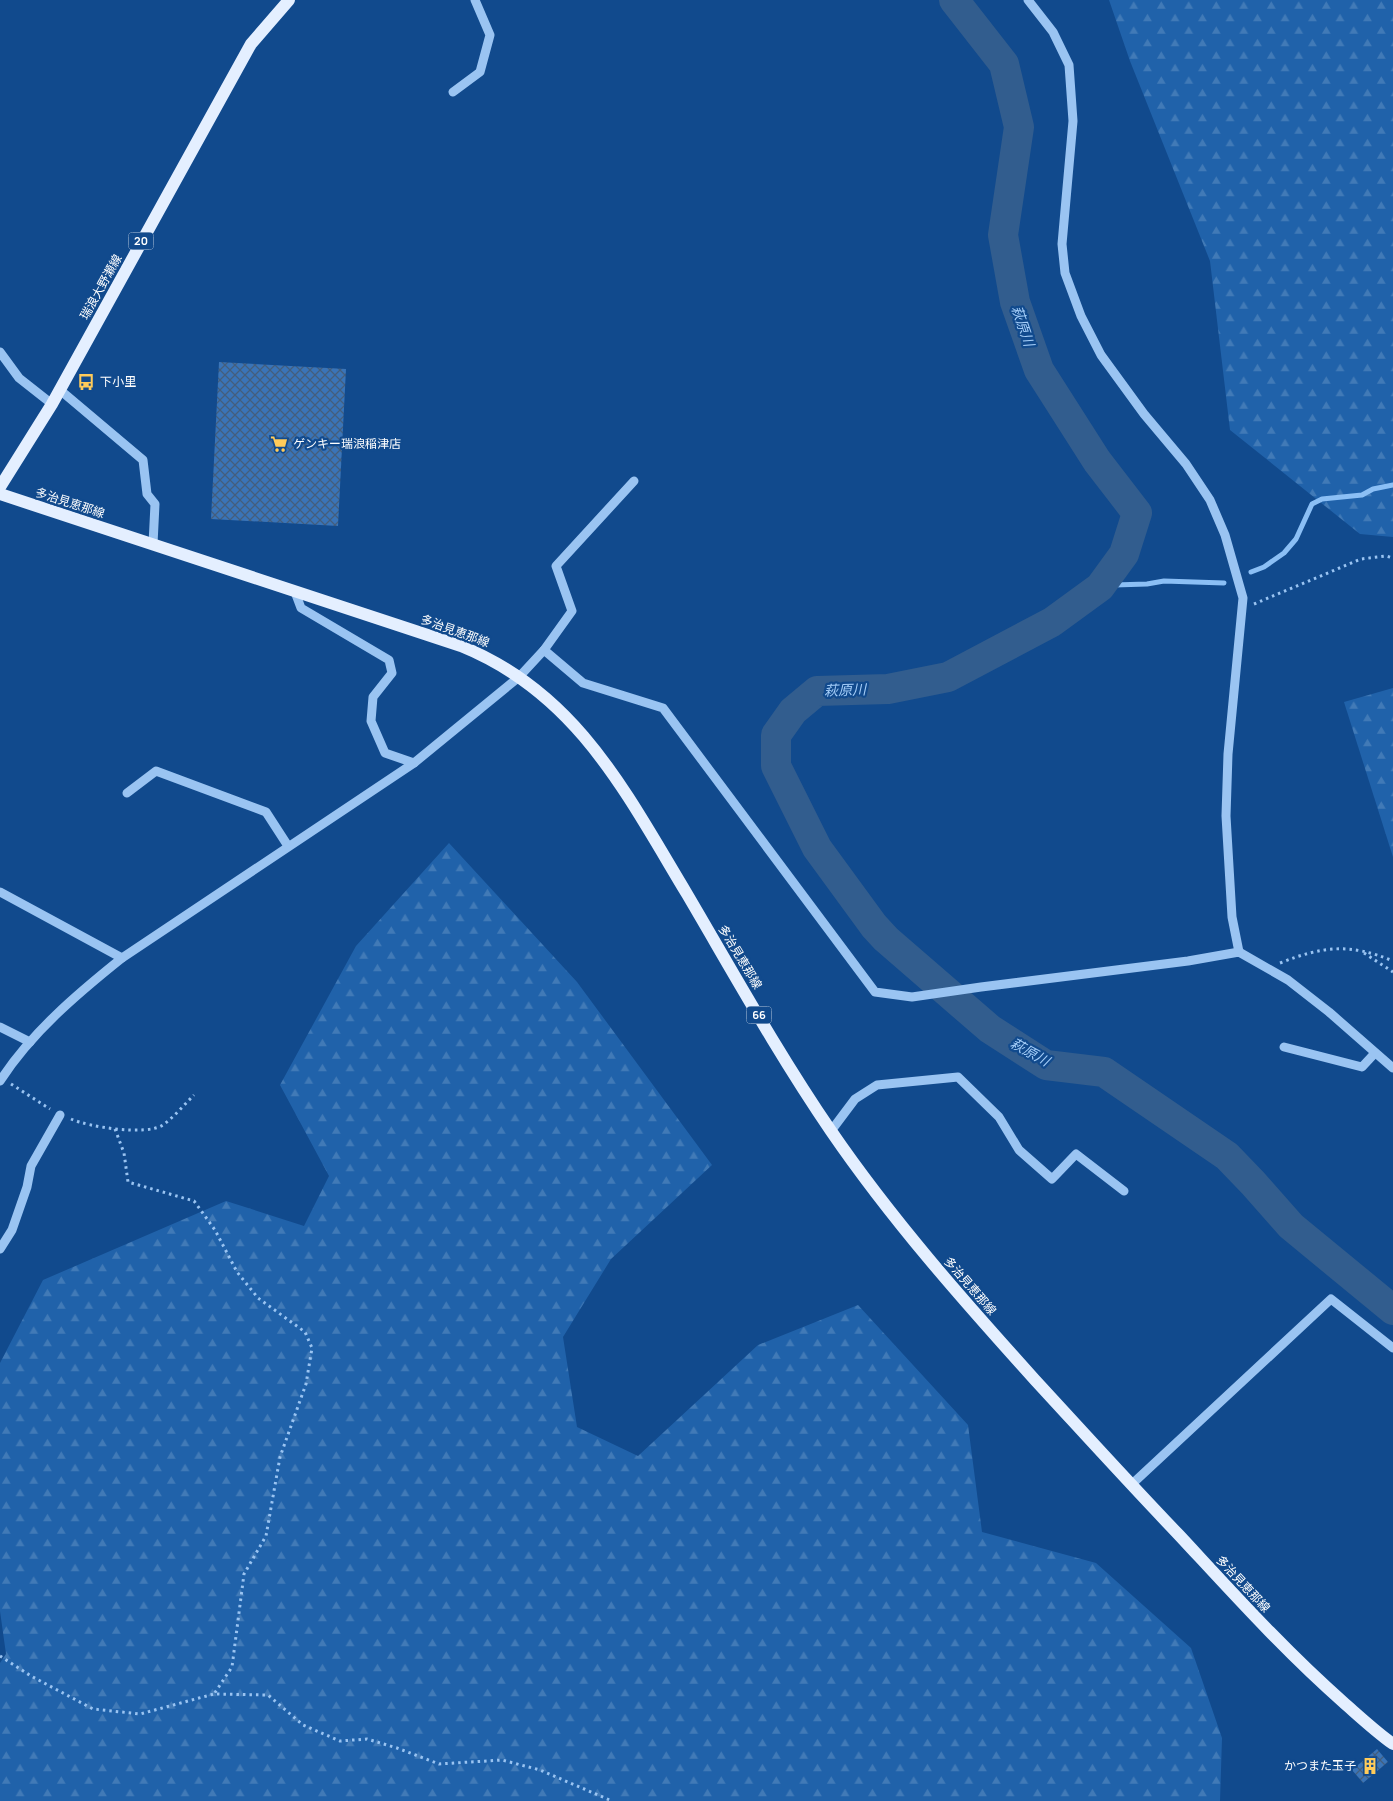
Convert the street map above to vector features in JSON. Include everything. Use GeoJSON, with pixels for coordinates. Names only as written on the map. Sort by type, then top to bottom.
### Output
{"type":"FeatureCollection","features":[{"type":"Feature","properties":{"kind":"main road","name":"瑞浪大野瀬線"},"geometry":{"type":"LineString","coordinates":[[0,487],[60,390],[251,44],[289,0]]}},
{"type":"Feature","properties":{"kind":"main road","name":"多治見恵那線"},"geometry":{"type":"LineString","coordinates":[[0,494],[461,646],[486,656],[520,677],[558,707],[588,739],[622,785],[784,1056],[832,1131],[915,1243],[944,1278],[1131,1485],[1269,1632],[1322,1684],[1393,1744]]}},
{"type":"Feature","properties":{"kind":"street"},"geometry":{"type":"LineString","coordinates":[[453,92],[480,72],[490,35],[475,0]]}},
{"type":"Feature","properties":{"kind":"street"},"geometry":{"type":"LineString","coordinates":[[1028,0],[1052,32],[1069,65],[1073,121],[1062,244],[1065,273],[1081,316],[1101,355],[1144,414],[1186,464],[1210,500],[1225,535],[1243,598],[1228,754],[1226,816],[1232,917],[1239,952]]}},
{"type":"Feature","properties":{"kind":"street"},"geometry":{"type":"LineString","coordinates":[[0,352],[19,378],[52,404]]}},
{"type":"Feature","properties":{"kind":"street"},"geometry":{"type":"LineString","coordinates":[[60,390],[143,460],[147,494],[155,504],[153,544]]}},
{"type":"Feature","properties":{"kind":"street"},"geometry":{"type":"LineString","coordinates":[[1,1080],[30,1042],[59,1012],[122,958],[414,763],[520,677],[544,650],[572,611],[556,566],[634,481]]}},
{"type":"Feature","properties":{"kind":"street"},"geometry":{"type":"LineString","coordinates":[[295,592],[301,608],[389,660],[392,673],[373,697],[371,721],[385,753],[414,763]]}},
{"type":"Feature","properties":{"kind":"street"},"geometry":{"type":"LineString","coordinates":[[544,650],[583,683],[663,708],[875,992],[912,997],[1188,962],[1239,952],[1288,980],[1393,1068]]}},
{"type":"Feature","properties":{"kind":"street"},"geometry":{"type":"LineString","coordinates":[[127,793],[156,771],[266,812],[288,846]]}},
{"type":"Feature","properties":{"kind":"street"},"geometry":{"type":"LineString","coordinates":[[0,892],[122,958]]}},
{"type":"Feature","properties":{"kind":"street"},"geometry":{"type":"LineString","coordinates":[[0,1027],[30,1042]]}},
{"type":"Feature","properties":{"kind":"street"},"geometry":{"type":"LineString","coordinates":[[1284,1047],[1362,1067],[1376,1053]]}},
{"type":"Feature","properties":{"kind":"street"},"geometry":{"type":"LineString","coordinates":[[832,1131],[855,1099],[877,1085],[958,1077],[999,1117],[1019,1150],[1052,1179],[1076,1154],[1124,1191]]}},
{"type":"Feature","properties":{"kind":"street"},"geometry":{"type":"LineString","coordinates":[[0,1249],[12,1230],[27,1187],[30,1166],[60,1115]]}},
{"type":"Feature","properties":{"kind":"street"},"geometry":{"type":"LineString","coordinates":[[1131,1485],[1332,1299],[1393,1348]]}},
{"type":"Feature","properties":{"kind":"path"},"geometry":{"type":"LineString","coordinates":[[1242,609],[1360,559],[1386,556],[1393,558]]}},
{"type":"Feature","properties":{"kind":"path"},"geometry":{"type":"LineString","coordinates":[[1266,969],[1303,954],[1332,948],[1361,951],[1393,961]]}},
{"type":"Feature","properties":{"kind":"path"},"geometry":{"type":"LineString","coordinates":[[1361,951],[1393,972]]}},
{"type":"Feature","properties":{"kind":"path"},"geometry":{"type":"LineString","coordinates":[[1,1080],[60,1115],[84,1125],[115,1129],[141,1129],[162,1126],[194,1095]]}},
{"type":"Feature","properties":{"kind":"path"},"geometry":{"type":"LineString","coordinates":[[115,1129],[124,1153],[128,1182],[194,1201],[215,1230],[237,1272],[258,1298],[305,1332],[312,1348],[306,1384],[280,1457],[266,1536],[244,1574],[232,1666],[214,1694]]}},
{"type":"Feature","properties":{"kind":"path"},"geometry":{"type":"LineString","coordinates":[[0,1656],[30,1676],[92,1709],[140,1714],[214,1694],[268,1695],[303,1725],[340,1741],[367,1739],[439,1764],[502,1760],[540,1770],[612,1801]]}},
{"type":"Feature","properties":{"kind":"green space"},"geometry":{"type":"Polygon","coordinates":[[[1109,0],[1393,0],[1393,537],[1360,534],[1230,430],[1210,261],[1130,61],[1109,0]]]}},
{"type":"Feature","properties":{"kind":"green space"},"geometry":{"type":"Polygon","coordinates":[[[1393,688],[1393,857],[1344,702],[1393,688]]]}},
{"type":"Feature","properties":{"kind":"green space"},"geometry":{"type":"Polygon","coordinates":[[[449,843],[577,982],[712,1165],[611,1259],[563,1337],[577,1427],[638,1456],[758,1345],[858,1305],[968,1425],[982,1532],[1096,1563],[1191,1648],[1222,1738],[1220,1801],[0,1801],[0,1663],[6,1654],[0,1611],[0,1363],[43,1280],[226,1201],[304,1226],[329,1176],[280,1085],[356,946],[449,843]]]}},
{"type":"Feature","properties":{"kind":"building","name":"ゲンキー瑞浪稲津店"},"geometry":{"type":"Polygon","coordinates":[[[219,362],[346,369],[338,526],[211,519],[219,362]]]}},
{"type":"Feature","properties":{"kind":"building","name":"かつまた玉子"},"geometry":{"type":"Polygon","coordinates":[[[1377,1749],[1388,1762],[1363,1783],[1352,1770],[1377,1749]]]}},
{"type":"Feature","properties":{"kind":"waterway","name":"萩原川"},"geometry":{"type":"LineString","coordinates":[[954,0],[1004,64],[1019,127],[1003,235],[1015,302],[1039,370],[1097,461],[1137,513],[1124,554],[1100,587],[1052,622],[948,677],[888,689],[817,691],[793,711],[776,735],[776,766],[817,848],[874,926],[886,939],[990,1029],[1046,1065],[1104,1072],[1227,1156],[1291,1226],[1393,1310]]}},
{"type":"Feature","properties":{"kind":"waterway"},"geometry":{"type":"LineString","coordinates":[[1251,572],[1264,567],[1284,553],[1296,539],[1312,504],[1322,499],[1362,495],[1373,489],[1393,485]]}},
{"type":"Feature","properties":{"kind":"waterway"},"geometry":{"type":"LineString","coordinates":[[1106,579],[1114,585],[1147,584],[1164,581],[1224,583]]}},
{"type":"Feature","properties":{"kind":"place","name":"下小里"},"geometry":{"type":"Point","coordinates":[86,382]}},
{"type":"Feature","properties":{"kind":"place","name":"ゲンキー瑞浪稲津店"},"geometry":{"type":"Point","coordinates":[279,444]}},
{"type":"Feature","properties":{"kind":"place","name":"かつまた玉子"},"geometry":{"type":"Point","coordinates":[1370,1766]}}]}
